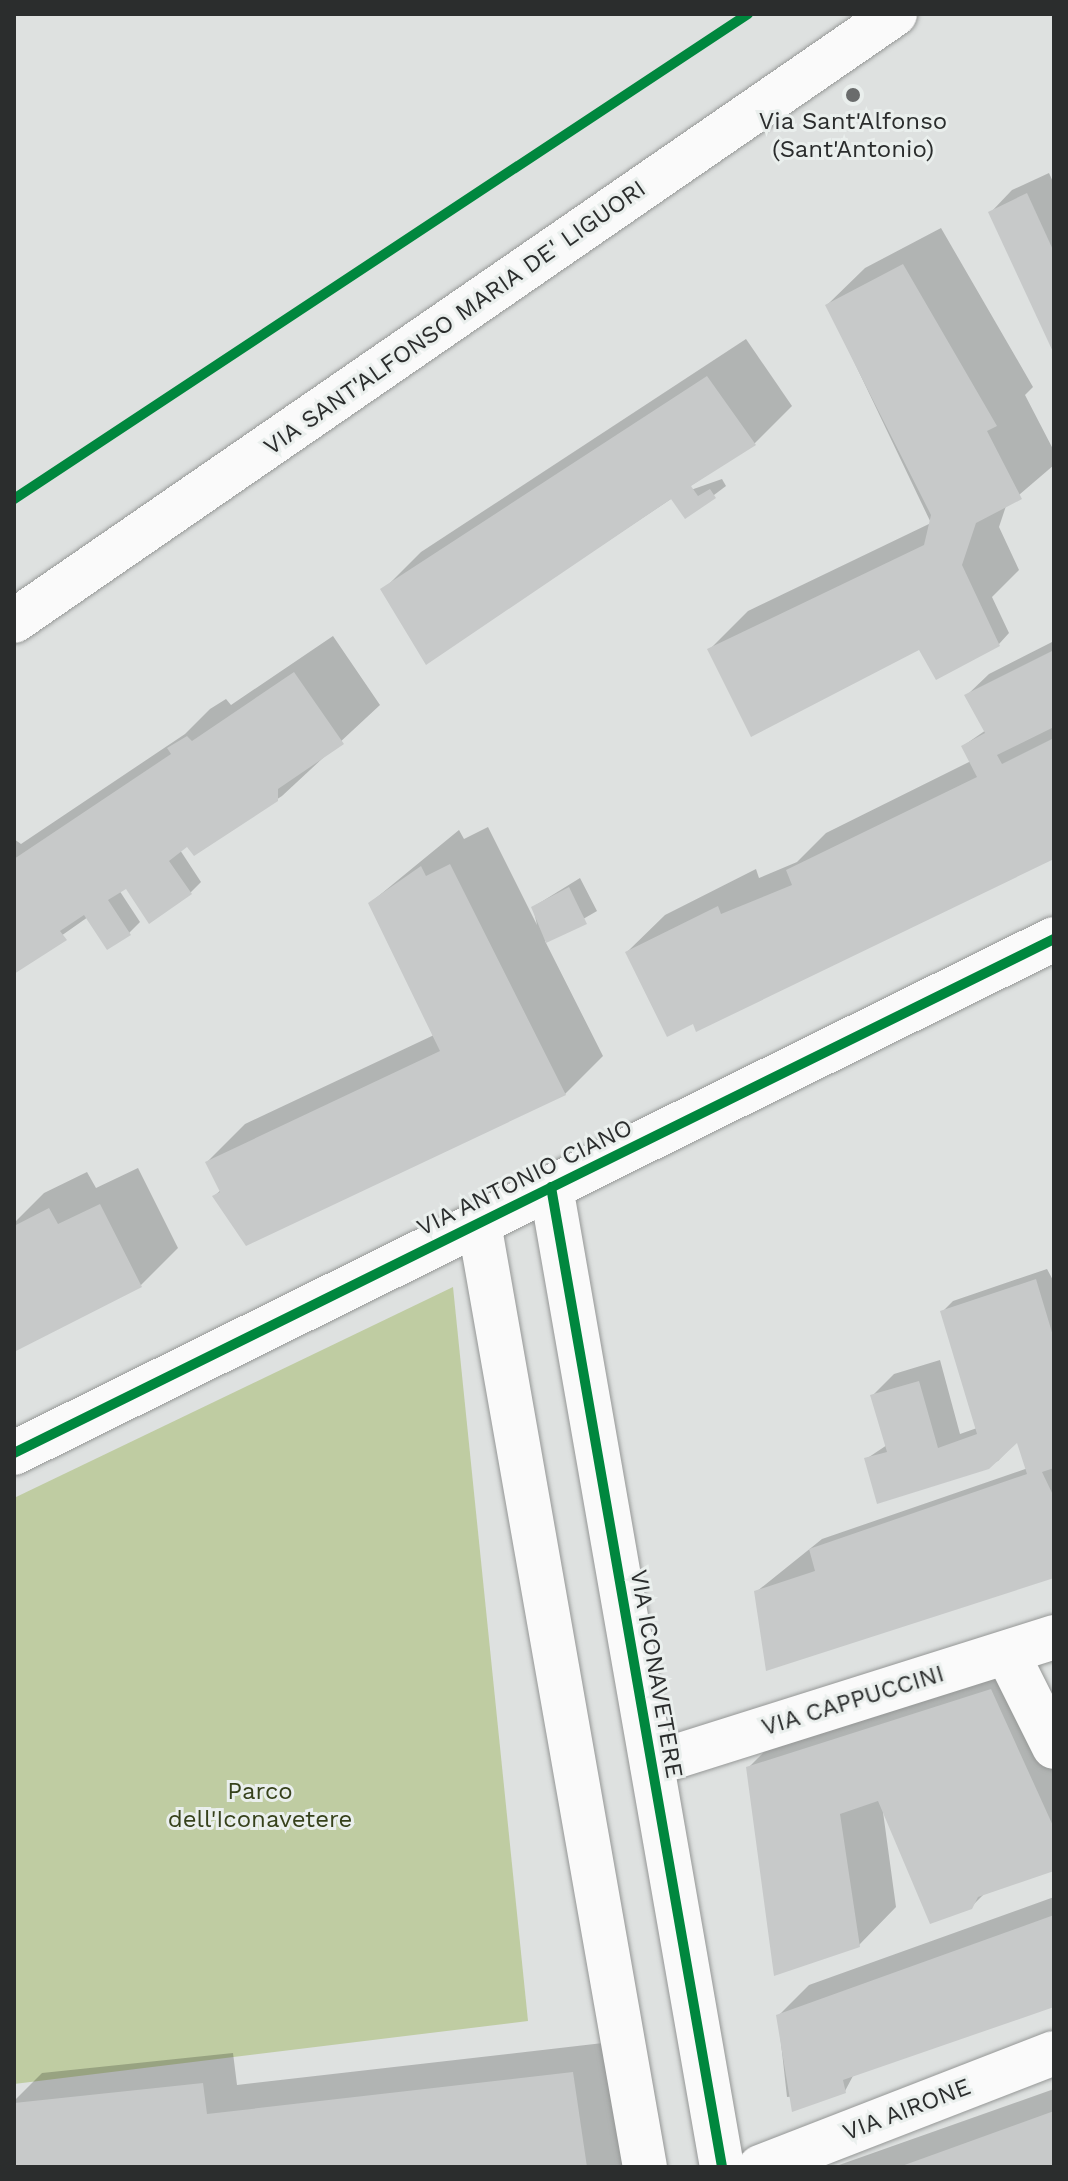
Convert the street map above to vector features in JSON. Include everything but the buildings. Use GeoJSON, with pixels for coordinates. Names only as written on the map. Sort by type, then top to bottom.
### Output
{"type":"FeatureCollection","features":[{"type":"Feature","properties":{"kind":"street","name":"VIA SANT'ALFONSO MARIA DE' LIGUORI"},"geometry":{"type":"LineString","coordinates":[[14,621],[895,14]]}},
{"type":"Feature","properties":{"kind":"street","name":"VIA ANTONIO CIANO"},"geometry":{"type":"LineString","coordinates":[[14,1453],[1054,939]]}},
{"type":"Feature","properties":{"kind":"street","name":"VIA ICONAVETERE"},"geometry":{"type":"LineString","coordinates":[[551,1187],[722,2167]]}},
{"type":"Feature","properties":{"kind":"street"},"geometry":{"type":"LineString","coordinates":[[479,1223],[645,2167]]}},
{"type":"Feature","properties":{"kind":"street","name":"VIA CAPPUCCINI"},"geometry":{"type":"LineString","coordinates":[[652,1764],[1054,1637]]}},
{"type":"Feature","properties":{"kind":"street"},"geometry":{"type":"LineString","coordinates":[[1007,1653],[1054,1747]]}},
{"type":"Feature","properties":{"kind":"street","name":"VIA AIRONE"},"geometry":{"type":"LineString","coordinates":[[760,2167],[1054,2053]]}},
{"type":"Feature","properties":{"kind":"green space","name":"Parco dell'Iconavetere"},"geometry":{"type":"Polygon","coordinates":[[[453,1287],[528,2021],[14,2084],[14,1498],[453,1287]]]}},
{"type":"Feature","properties":{"kind":"cycle path"},"geometry":{"type":"LineString","coordinates":[[14,499],[748,14]]}},
{"type":"Feature","properties":{"kind":"cycle path"},"geometry":{"type":"LineString","coordinates":[[14,1453],[1054,939]]}},
{"type":"Feature","properties":{"kind":"cycle path"},"geometry":{"type":"LineString","coordinates":[[551,1187],[722,2167]]}},
{"type":"Feature","properties":{"kind":"place","name":"Via Sant'Alfonso (Sant'Antonio)"},"geometry":{"type":"Point","coordinates":[853,95]}}]}
